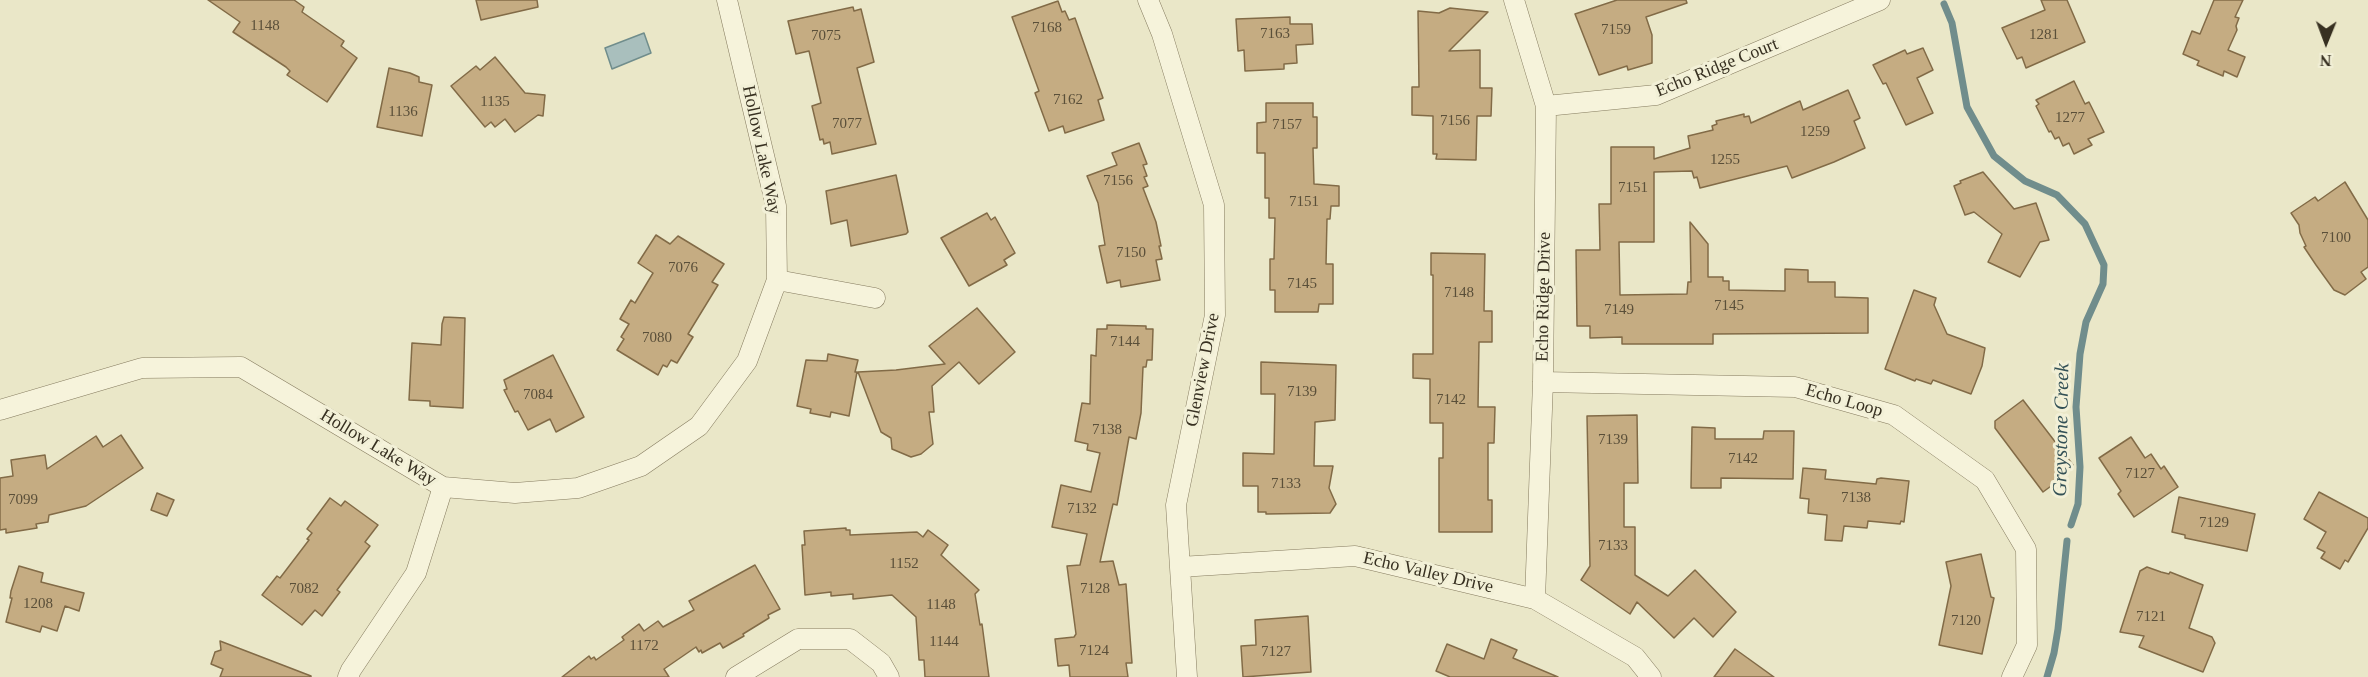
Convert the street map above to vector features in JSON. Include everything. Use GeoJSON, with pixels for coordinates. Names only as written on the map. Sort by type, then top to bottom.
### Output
{"type":"FeatureCollection","features":[{"type":"Feature","properties":{"kind":"street","name":"Hollow Lake Way"},"geometry":{"type":"LineString","coordinates":[[0,410],[142,368],[241,367],[443,486],[515,493],[578,489],[641,466],[699,426],[747,361],[777,280],[776,206],[727,0]]}},
{"type":"Feature","properties":{"kind":"street","name":"Glenview Drive"},"geometry":{"type":"LineString","coordinates":[[1149,0],[1162,34],[1214,205],[1215,315],[1176,505],[1187,677]]}},
{"type":"Feature","properties":{"kind":"street","name":"Echo Ridge Drive"},"geometry":{"type":"LineString","coordinates":[[1514,0],[1546,106],[1543,382],[1535,599]]}},
{"type":"Feature","properties":{"kind":"street","name":"Echo Ridge Court"},"geometry":{"type":"LineString","coordinates":[[1546,106],[1656,95],[1880,0]]}},
{"type":"Feature","properties":{"kind":"street"},"geometry":{"type":"LineString","coordinates":[[777,280],[874,298]]}},
{"type":"Feature","properties":{"kind":"street","name":"Echo Loop"},"geometry":{"type":"LineString","coordinates":[[1543,382],[1795,387],[1894,415],[1985,480],[2026,549],[2027,645],[2012,677]]}},
{"type":"Feature","properties":{"kind":"street"},"geometry":{"type":"LineString","coordinates":[[348,677],[416,573],[443,486]]}},
{"type":"Feature","properties":{"kind":"street","name":"Echo Valley Drive"},"geometry":{"type":"LineString","coordinates":[[1180,567],[1355,556],[1535,599],[1635,657],[1651,677]]}},
{"type":"Feature","properties":{"kind":"street"},"geometry":{"type":"LineString","coordinates":[[736,677],[798,639],[850,639],[881,663],[889,677]]}},
{"type":"Feature","properties":{"kind":"water"},"geometry":{"type":"Polygon","coordinates":[[[644,33],[651,53],[612,69],[605,48],[644,33]]]}},
{"type":"Feature","properties":{"kind":"building"},"geometry":{"type":"Polygon","coordinates":[[[208,0],[294,0],[304,7],[302,12],[344,41],[341,46],[357,58],[327,102],[287,75],[290,71],[286,67],[233,32],[240,22],[208,0]]]}},
{"type":"Feature","properties":{"kind":"building"},"geometry":{"type":"Polygon","coordinates":[[[476,0],[537,0],[538,7],[481,20],[476,0]]]}},
{"type":"Feature","properties":{"kind":"building"},"geometry":{"type":"Polygon","coordinates":[[[1617,0],[1686,0],[1687,3],[1646,17],[1652,35],[1652,63],[1628,70],[1627,66],[1599,75],[1575,14],[1617,0]]]}},
{"type":"Feature","properties":{"kind":"building"},"geometry":{"type":"Polygon","coordinates":[[[2041,0],[2067,0],[2085,42],[2026,68],[2022,57],[2017,59],[2002,28],[2045,10],[2041,0]]]}},
{"type":"Feature","properties":{"kind":"building"},"geometry":{"type":"Polygon","coordinates":[[[2214,0],[2243,0],[2235,17],[2239,18],[2237,30],[2228,50],[2245,57],[2237,77],[2224,71],[2223,76],[2197,65],[2199,61],[2183,54],[2192,31],[2200,34],[2214,0]]]}},
{"type":"Feature","properties":{"kind":"building"},"geometry":{"type":"Polygon","coordinates":[[[1058,1],[1062,12],[1065,11],[1069,20],[1075,18],[1103,98],[1098,100],[1104,120],[1065,133],[1063,126],[1049,131],[1035,93],[1039,91],[1012,17],[1058,1]]]}},
{"type":"Feature","properties":{"kind":"building"},"geometry":{"type":"Polygon","coordinates":[[[853,7],[854,11],[861,9],[874,62],[857,68],[876,144],[832,154],[830,142],[824,144],[823,139],[820,140],[812,106],[821,103],[809,51],[796,54],[788,21],[853,7]]]}},
{"type":"Feature","properties":{"kind":"building"},"geometry":{"type":"Polygon","coordinates":[[[1450,8],[1488,12],[1449,51],[1480,50],[1480,88],[1492,88],[1491,116],[1477,116],[1476,160],[1436,159],[1437,154],[1433,154],[1433,116],[1412,115],[1412,87],[1419,87],[1418,11],[1439,13],[1450,8]]]}},
{"type":"Feature","properties":{"kind":"building"},"geometry":{"type":"Polygon","coordinates":[[[1290,17],[1290,24],[1312,24],[1313,44],[1296,45],[1297,63],[1284,64],[1284,69],[1245,71],[1244,50],[1238,51],[1236,19],[1290,17]]]}},
{"type":"Feature","properties":{"kind":"building"},"geometry":{"type":"Polygon","coordinates":[[[1923,48],[1933,70],[1917,78],[1933,113],[1906,125],[1886,83],[1883,84],[1873,65],[1905,50],[1907,54],[1923,48]]]}},
{"type":"Feature","properties":{"kind":"building"},"geometry":{"type":"Polygon","coordinates":[[[495,57],[525,93],[545,95],[543,116],[538,115],[515,132],[505,119],[495,127],[491,122],[485,127],[451,86],[476,66],[480,70],[495,57]]]}},
{"type":"Feature","properties":{"kind":"building"},"geometry":{"type":"Polygon","coordinates":[[[389,68],[410,73],[419,77],[419,82],[432,85],[422,136],[377,127],[389,68]]]}},
{"type":"Feature","properties":{"kind":"building"},"geometry":{"type":"Polygon","coordinates":[[[2074,81],[2085,104],[2089,102],[2104,132],[2088,139],[2092,145],[2074,154],[2069,143],[2063,146],[2059,137],[2055,139],[2051,131],[2049,132],[2036,106],[2039,104],[2036,100],[2074,81]]]}},
{"type":"Feature","properties":{"kind":"building"},"geometry":{"type":"Polygon","coordinates":[[[1848,90],[1860,118],[1854,121],[1865,148],[1834,162],[1792,178],[1787,166],[1700,188],[1697,177],[1694,178],[1692,171],[1654,172],[1654,242],[1619,242],[1620,295],[1687,294],[1688,282],[1691,282],[1690,222],[1708,244],[1708,277],[1723,277],[1723,281],[1729,281],[1729,290],[1785,291],[1785,269],[1808,270],[1808,282],[1835,282],[1835,297],[1868,298],[1868,333],[1713,334],[1713,344],[1622,344],[1622,337],[1590,338],[1590,326],[1577,326],[1576,250],[1600,250],[1599,204],[1611,204],[1611,147],[1654,147],[1654,159],[1690,148],[1688,136],[1713,130],[1712,126],[1717,124],[1716,121],[1744,114],[1744,117],[1749,116],[1751,123],[1800,101],[1803,110],[1848,90]]]}},
{"type":"Feature","properties":{"kind":"building"},"geometry":{"type":"Polygon","coordinates":[[[1266,103],[1313,103],[1313,117],[1317,117],[1317,148],[1313,148],[1314,184],[1339,186],[1339,206],[1331,206],[1330,219],[1327,219],[1326,264],[1333,264],[1333,304],[1319,304],[1318,312],[1275,312],[1275,290],[1270,290],[1270,259],[1274,259],[1275,218],[1269,218],[1269,198],[1265,198],[1265,153],[1257,153],[1257,123],[1266,122],[1266,103]]]}},
{"type":"Feature","properties":{"kind":"building"},"geometry":{"type":"Polygon","coordinates":[[[1139,143],[1147,164],[1143,165],[1147,176],[1144,177],[1148,186],[1143,188],[1156,222],[1161,246],[1159,246],[1162,259],[1156,260],[1160,280],[1121,287],[1120,280],[1107,283],[1099,246],[1105,245],[1098,203],[1087,176],[1117,165],[1112,153],[1139,143]]]}},
{"type":"Feature","properties":{"kind":"building"},"geometry":{"type":"Polygon","coordinates":[[[1983,172],[2014,209],[2036,203],[2049,240],[2040,242],[2020,277],[1988,262],[2002,234],[1974,212],[1965,215],[1954,186],[1961,183],[1960,181],[1983,172]]]}},
{"type":"Feature","properties":{"kind":"building"},"geometry":{"type":"Polygon","coordinates":[[[896,175],[908,232],[851,246],[847,220],[831,224],[826,191],[896,175]]]}},
{"type":"Feature","properties":{"kind":"building"},"geometry":{"type":"Polygon","coordinates":[[[2345,182],[2368,220],[2368,267],[2361,272],[2366,279],[2345,295],[2334,290],[2304,247],[2306,246],[2299,225],[2291,213],[2315,197],[2318,201],[2345,182]]]}},
{"type":"Feature","properties":{"kind":"building"},"geometry":{"type":"Polygon","coordinates":[[[987,213],[991,220],[995,217],[1015,253],[1004,260],[1007,265],[969,286],[941,238],[987,213]]]}},
{"type":"Feature","properties":{"kind":"building"},"geometry":{"type":"Polygon","coordinates":[[[656,235],[670,244],[678,236],[724,264],[712,282],[718,285],[688,334],[693,337],[677,363],[671,360],[667,367],[663,365],[658,375],[617,350],[624,339],[621,337],[629,324],[620,319],[631,300],[635,303],[653,273],[638,263],[656,235]]]}},
{"type":"Feature","properties":{"kind":"building"},"geometry":{"type":"Polygon","coordinates":[[[1431,253],[1485,254],[1484,311],[1492,311],[1492,342],[1479,342],[1478,407],[1495,407],[1494,443],[1488,443],[1488,500],[1492,500],[1492,532],[1439,532],[1439,458],[1443,458],[1443,423],[1430,423],[1430,379],[1413,378],[1413,354],[1433,354],[1431,253]]]}},
{"type":"Feature","properties":{"kind":"building"},"geometry":{"type":"Polygon","coordinates":[[[1914,290],[1936,298],[1934,305],[1947,334],[1985,348],[1982,366],[1971,394],[1933,380],[1931,384],[1916,379],[1915,381],[1885,369],[1914,290]]]}},
{"type":"Feature","properties":{"kind":"building"},"geometry":{"type":"Polygon","coordinates":[[[977,308],[1015,352],[979,384],[959,362],[932,386],[934,412],[929,412],[933,444],[921,454],[911,457],[892,449],[891,438],[881,432],[858,372],[945,364],[929,346],[977,308]]]}},
{"type":"Feature","properties":{"kind":"building"},"geometry":{"type":"Polygon","coordinates":[[[444,317],[465,318],[463,408],[430,406],[430,401],[409,400],[412,343],[441,345],[444,317]]]}},
{"type":"Feature","properties":{"kind":"building"},"geometry":{"type":"Polygon","coordinates":[[[1107,325],[1146,326],[1146,329],[1153,329],[1152,360],[1147,360],[1146,367],[1143,367],[1141,413],[1136,439],[1129,437],[1117,505],[1113,504],[1100,562],[1113,561],[1119,585],[1126,584],[1132,663],[1126,663],[1128,677],[1070,677],[1069,665],[1058,666],[1055,639],[1074,637],[1076,634],[1067,566],[1080,565],[1087,534],[1052,527],[1061,485],[1091,492],[1100,453],[1087,450],[1088,444],[1075,441],[1082,403],[1090,404],[1091,355],[1096,356],[1097,329],[1107,329],[1107,325]]]}},
{"type":"Feature","properties":{"kind":"building"},"geometry":{"type":"Polygon","coordinates":[[[828,354],[858,360],[849,416],[831,412],[830,417],[810,413],[811,409],[797,406],[806,360],[827,361],[828,354]]]}},
{"type":"Feature","properties":{"kind":"building"},"geometry":{"type":"Polygon","coordinates":[[[553,355],[584,417],[556,432],[550,419],[528,430],[518,411],[515,412],[504,390],[507,389],[504,380],[553,355]]]}},
{"type":"Feature","properties":{"kind":"building"},"geometry":{"type":"Polygon","coordinates":[[[1261,362],[1336,365],[1335,420],[1315,422],[1314,466],[1333,466],[1329,488],[1336,504],[1330,513],[1266,514],[1266,512],[1258,512],[1258,486],[1243,486],[1243,453],[1274,454],[1275,394],[1261,394],[1261,362]]]}},
{"type":"Feature","properties":{"kind":"building"},"geometry":{"type":"Polygon","coordinates":[[[2023,400],[2073,465],[2063,472],[2066,475],[2043,492],[1995,428],[1995,421],[2023,400]]]}},
{"type":"Feature","properties":{"kind":"building"},"geometry":{"type":"Polygon","coordinates":[[[1637,415],[1638,483],[1624,483],[1624,527],[1635,527],[1635,575],[1668,596],[1695,570],[1736,612],[1713,637],[1694,618],[1674,638],[1637,602],[1630,614],[1581,580],[1590,566],[1587,416],[1637,415]]]}},
{"type":"Feature","properties":{"kind":"building"},"geometry":{"type":"Polygon","coordinates":[[[1692,427],[1715,428],[1715,439],[1763,439],[1764,431],[1794,431],[1793,479],[1721,478],[1721,488],[1691,488],[1692,427]]]}},
{"type":"Feature","properties":{"kind":"building"},"geometry":{"type":"Polygon","coordinates":[[[121,435],[143,468],[86,506],[49,515],[48,522],[36,524],[37,528],[6,533],[6,529],[0,530],[0,478],[13,476],[11,460],[45,455],[47,469],[96,436],[103,447],[121,435]]]}},
{"type":"Feature","properties":{"kind":"building"},"geometry":{"type":"Polygon","coordinates":[[[2131,437],[2145,458],[2151,454],[2161,469],[2164,466],[2178,487],[2134,517],[2118,494],[2121,491],[2099,458],[2131,437]]]}},
{"type":"Feature","properties":{"kind":"building"},"geometry":{"type":"Polygon","coordinates":[[[1803,468],[1826,470],[1825,479],[1876,484],[1877,479],[1881,478],[1909,481],[1904,522],[1901,521],[1900,524],[1868,521],[1867,528],[1844,526],[1842,541],[1825,540],[1827,515],[1808,513],[1809,499],[1800,498],[1803,468]]]}},
{"type":"Feature","properties":{"kind":"building"},"geometry":{"type":"Polygon","coordinates":[[[2319,492],[2368,518],[2368,528],[2348,562],[2345,560],[2340,569],[2321,558],[2325,552],[2317,548],[2326,532],[2304,519],[2319,492]]]}},
{"type":"Feature","properties":{"kind":"building"},"geometry":{"type":"Polygon","coordinates":[[[157,493],[174,500],[167,516],[151,510],[157,493]]]}},
{"type":"Feature","properties":{"kind":"building"},"geometry":{"type":"Polygon","coordinates":[[[2179,497],[2255,514],[2247,551],[2185,538],[2185,535],[2172,532],[2179,497]]]}},
{"type":"Feature","properties":{"kind":"building"},"geometry":{"type":"Polygon","coordinates":[[[330,498],[341,506],[345,501],[378,525],[365,542],[370,546],[337,590],[340,592],[322,616],[315,610],[302,625],[262,595],[277,576],[280,578],[309,540],[307,539],[312,533],[307,529],[330,498]]]}},
{"type":"Feature","properties":{"kind":"building"},"geometry":{"type":"Polygon","coordinates":[[[846,528],[850,530],[850,535],[917,532],[923,537],[928,530],[948,545],[941,555],[979,590],[975,594],[980,625],[982,624],[989,677],[925,677],[924,660],[919,660],[916,617],[892,595],[853,599],[853,594],[831,596],[831,592],[805,595],[802,545],[805,545],[804,531],[846,528]]]}},
{"type":"Feature","properties":{"kind":"building"},"geometry":{"type":"Polygon","coordinates":[[[1981,554],[1991,597],[1994,598],[1982,654],[1939,645],[1951,586],[1946,562],[1981,554]]]}},
{"type":"Feature","properties":{"kind":"building"},"geometry":{"type":"Polygon","coordinates":[[[755,565],[780,609],[768,615],[769,618],[743,634],[744,636],[723,648],[720,643],[702,653],[696,647],[664,669],[669,677],[562,677],[589,656],[596,660],[624,640],[622,637],[639,624],[644,631],[658,621],[663,627],[694,610],[689,601],[755,565]]]}},
{"type":"Feature","properties":{"kind":"building"},"geometry":{"type":"Polygon","coordinates":[[[19,566],[43,573],[41,582],[84,593],[79,611],[65,606],[57,631],[42,626],[40,632],[6,622],[12,598],[10,598],[11,591],[19,566]]]}},
{"type":"Feature","properties":{"kind":"building"},"geometry":{"type":"Polygon","coordinates":[[[2147,567],[2169,574],[2170,572],[2203,585],[2189,628],[2212,637],[2215,643],[2203,672],[2139,647],[2144,636],[2120,632],[2140,571],[2147,567]]]}},
{"type":"Feature","properties":{"kind":"building"},"geometry":{"type":"Polygon","coordinates":[[[1308,616],[1311,672],[1243,677],[1241,646],[1256,645],[1255,620],[1308,616]]]}},
{"type":"Feature","properties":{"kind":"building"},"geometry":{"type":"Polygon","coordinates":[[[1491,639],[1517,650],[1513,658],[1558,677],[1450,677],[1436,671],[1447,644],[1484,659],[1491,639]]]}},
{"type":"Feature","properties":{"kind":"building"},"geometry":{"type":"Polygon","coordinates":[[[220,641],[311,677],[220,677],[223,669],[211,664],[215,652],[221,650],[220,641]]]}},
{"type":"Feature","properties":{"kind":"building"},"geometry":{"type":"Polygon","coordinates":[[[1735,649],[1774,677],[1714,677],[1735,649]]]}},
{"type":"Feature","properties":{"kind":"waterway","name":"Greystone Creek"},"geometry":{"type":"LineString","coordinates":[[1944,4],[1952,23],[1967,107],[1994,156],[2025,181],[2057,195],[2085,224],[2104,265],[2103,284],[2086,322],[2080,354],[2076,407],[2080,467],[2078,504],[2071,525]]}},
{"type":"Feature","properties":{"kind":"waterway","name":"Greystone Creek"},"geometry":{"type":"LineString","coordinates":[[2047,677],[2058,629],[2067,541]]}}]}
